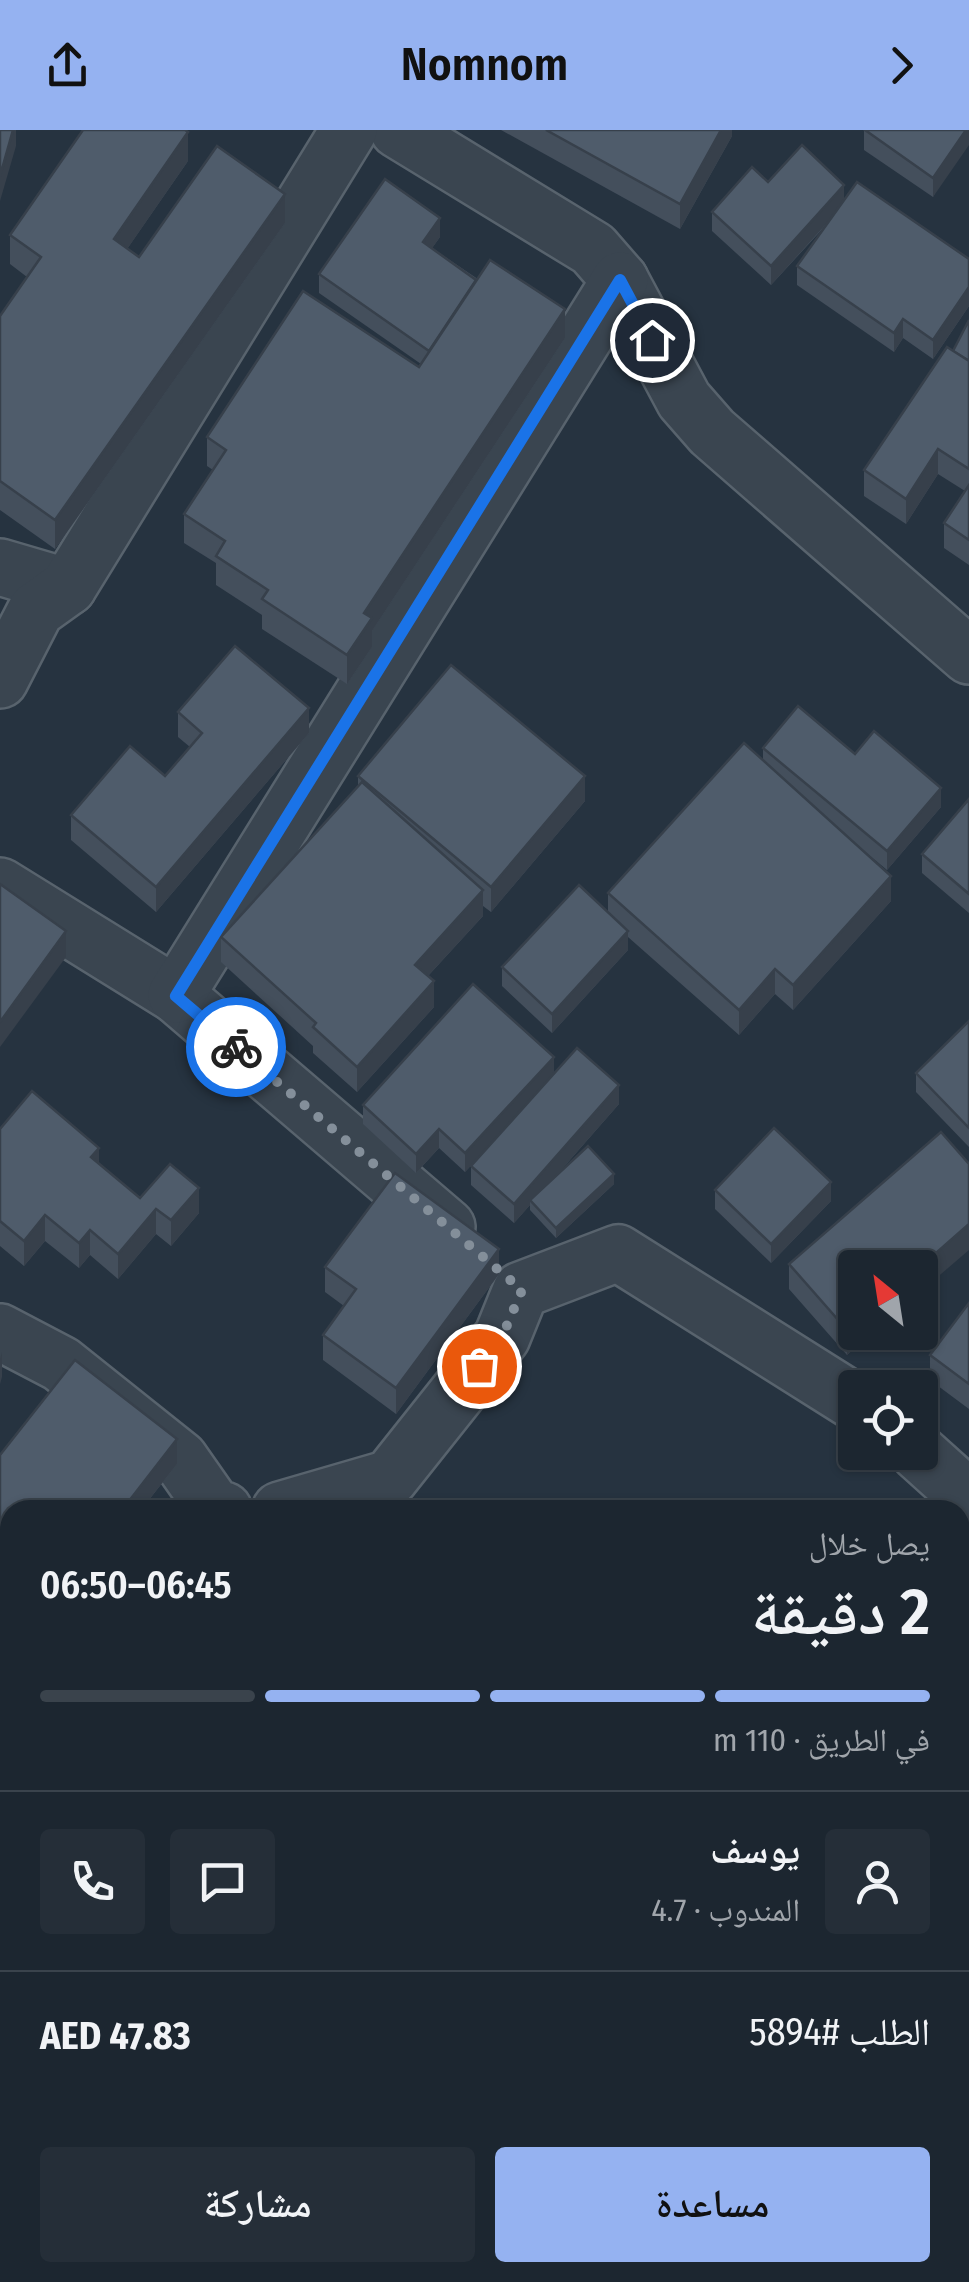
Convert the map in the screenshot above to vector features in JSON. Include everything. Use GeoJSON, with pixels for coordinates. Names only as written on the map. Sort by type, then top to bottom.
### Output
{"type":"FeatureCollection","features":[{"type":"Feature","properties":{"kind":"street"},"geometry":{"type":"LineString","coordinates":[[0,680],[36,610],[68,587],[349,130]]}},
{"type":"Feature","properties":{"kind":"street"},"geometry":{"type":"LineString","coordinates":[[398,130],[594,249],[620,280],[684,400],[712,432],[969,656]]}},
{"type":"Feature","properties":{"kind":"street"},"geometry":{"type":"LineString","coordinates":[[176,996],[620,280]]}},
{"type":"Feature","properties":{"kind":"street"},"geometry":{"type":"LineString","coordinates":[[0,567],[68,587]]}},
{"type":"Feature","properties":{"kind":"street"},"geometry":{"type":"LineString","coordinates":[[0,886],[176,996],[522,1290]]}},
{"type":"Feature","properties":{"kind":"street"},"geometry":{"type":"LineString","coordinates":[[314,1500],[390,1478],[502,1337],[522,1290],[618,1252],[838,1391]]}},
{"type":"Feature","properties":{"kind":"street"},"geometry":{"type":"LineString","coordinates":[[0,1332],[62,1364],[180,1459],[207,1500]]}},
{"type":"Feature","properties":{"kind":"street"},"geometry":{"type":"LineString","coordinates":[[938,1470],[969,1498]]}},
{"type":"Feature","properties":{"kind":"building"},"geometry":{"type":"Polygon","coordinates":[[[0,130],[13,130],[0,176],[0,130]]]}},
{"type":"Feature","properties":{"kind":"building"},"geometry":{"type":"Polygon","coordinates":[[[83,130],[188,132],[114,239],[139,257],[217,146],[285,194],[55,520],[0,481],[0,316],[41,257],[10,235],[83,130]]]}},
{"type":"Feature","properties":{"kind":"building"},"geometry":{"type":"Polygon","coordinates":[[[546,130],[721,130],[680,204],[546,130]]]}},
{"type":"Feature","properties":{"kind":"building"},"geometry":{"type":"Polygon","coordinates":[[[865,130],[966,130],[933,178],[865,130]]]}},
{"type":"Feature","properties":{"kind":"building"},"geometry":{"type":"Polygon","coordinates":[[[802,145],[844,185],[771,266],[712,212],[752,167],[768,182],[802,145]]]}},
{"type":"Feature","properties":{"kind":"building"},"geometry":{"type":"Polygon","coordinates":[[[385,179],[440,218],[423,242],[476,280],[429,351],[319,274],[385,179]]]}},
{"type":"Feature","properties":{"kind":"building"},"geometry":{"type":"Polygon","coordinates":[[[857,182],[969,259],[969,287],[933,340],[903,319],[894,333],[797,266],[857,182]]]}},
{"type":"Feature","properties":{"kind":"building"},"geometry":{"type":"Polygon","coordinates":[[[490,260],[565,309],[364,613],[372,618],[347,655],[262,599],[268,590],[216,556],[225,541],[184,514],[226,450],[207,437],[303,291],[419,367],[490,260]]]}},
{"type":"Feature","properties":{"kind":"building"},"geometry":{"type":"Polygon","coordinates":[[[969,320],[969,361],[953,351],[969,320]]]}},
{"type":"Feature","properties":{"kind":"building"},"geometry":{"type":"Polygon","coordinates":[[[947,347],[969,361],[969,469],[938,449],[906,499],[864,470],[947,347]]]}},
{"type":"Feature","properties":{"kind":"building"},"geometry":{"type":"Polygon","coordinates":[[[969,485],[969,540],[944,523],[969,485]]]}},
{"type":"Feature","properties":{"kind":"building"},"geometry":{"type":"Polygon","coordinates":[[[235,646],[309,708],[156,887],[71,815],[130,746],[165,776],[202,733],[178,712],[235,646]]]}},
{"type":"Feature","properties":{"kind":"building"},"geometry":{"type":"Polygon","coordinates":[[[451,665],[585,776],[491,887],[358,776],[451,665]]]}},
{"type":"Feature","properties":{"kind":"building"},"geometry":{"type":"Polygon","coordinates":[[[798,706],[855,754],[874,731],[941,788],[887,851],[763,748],[798,706]]]}},
{"type":"Feature","properties":{"kind":"building"},"geometry":{"type":"Polygon","coordinates":[[[744,743],[891,876],[793,985],[775,969],[739,1010],[608,893],[744,743]]]}},
{"type":"Feature","properties":{"kind":"building"},"geometry":{"type":"Polygon","coordinates":[[[362,782],[483,890],[415,965],[434,981],[357,1067],[313,1027],[316,1023],[221,937],[362,782]]]}},
{"type":"Feature","properties":{"kind":"building"},"geometry":{"type":"Polygon","coordinates":[[[969,799],[969,894],[922,854],[969,799]]]}},
{"type":"Feature","properties":{"kind":"building"},"geometry":{"type":"Polygon","coordinates":[[[0,884],[66,931],[0,1022],[0,884]]]}},
{"type":"Feature","properties":{"kind":"building"},"geometry":{"type":"Polygon","coordinates":[[[579,885],[628,931],[552,1014],[502,967],[579,885]]]}},
{"type":"Feature","properties":{"kind":"building"},"geometry":{"type":"Polygon","coordinates":[[[473,984],[554,1057],[465,1153],[439,1129],[416,1154],[363,1105],[473,984]]]}},
{"type":"Feature","properties":{"kind":"building"},"geometry":{"type":"Polygon","coordinates":[[[969,1021],[969,1128],[916,1073],[969,1021]]]}},
{"type":"Feature","properties":{"kind":"building"},"geometry":{"type":"Polygon","coordinates":[[[577,1048],[619,1085],[514,1204],[471,1166],[577,1048]]]}},
{"type":"Feature","properties":{"kind":"building"},"geometry":{"type":"Polygon","coordinates":[[[32,1091],[99,1148],[91,1157],[140,1198],[170,1164],[199,1188],[171,1220],[156,1209],[118,1254],[90,1230],[79,1243],[45,1215],[24,1241],[0,1221],[0,1129],[32,1091]]]}},
{"type":"Feature","properties":{"kind":"building"},"geometry":{"type":"Polygon","coordinates":[[[774,1128],[831,1182],[771,1244],[715,1190],[774,1128]]]}},
{"type":"Feature","properties":{"kind":"building"},"geometry":{"type":"Polygon","coordinates":[[[941,1132],[969,1164],[969,1224],[938,1251],[838,1250],[838,1320],[789,1264],[941,1132]]]}},
{"type":"Feature","properties":{"kind":"building"},"geometry":{"type":"Polygon","coordinates":[[[588,1146],[614,1174],[556,1228],[530,1200],[588,1146]]]}},
{"type":"Feature","properties":{"kind":"building"},"geometry":{"type":"Polygon","coordinates":[[[395,1173],[499,1249],[396,1388],[323,1335],[356,1289],[325,1267],[395,1173]]]}},
{"type":"Feature","properties":{"kind":"building"},"geometry":{"type":"Polygon","coordinates":[[[969,1303],[969,1384],[930,1355],[938,1350],[938,1344],[969,1303]]]}},
{"type":"Feature","properties":{"kind":"building"},"geometry":{"type":"Polygon","coordinates":[[[75,1360],[177,1439],[130,1500],[0,1500],[0,1455],[75,1360]]]}},
{"type":"Feature","properties":{"kind":"way so far"},"geometry":{"type":"LineString","coordinates":[[236,1047],[522,1290],[502,1337],[479,1366]]}},
{"type":"Feature","properties":{"kind":"route"},"geometry":{"type":"LineString","coordinates":[[236,1047],[176,996],[620,280],[652,340]]}}]}
